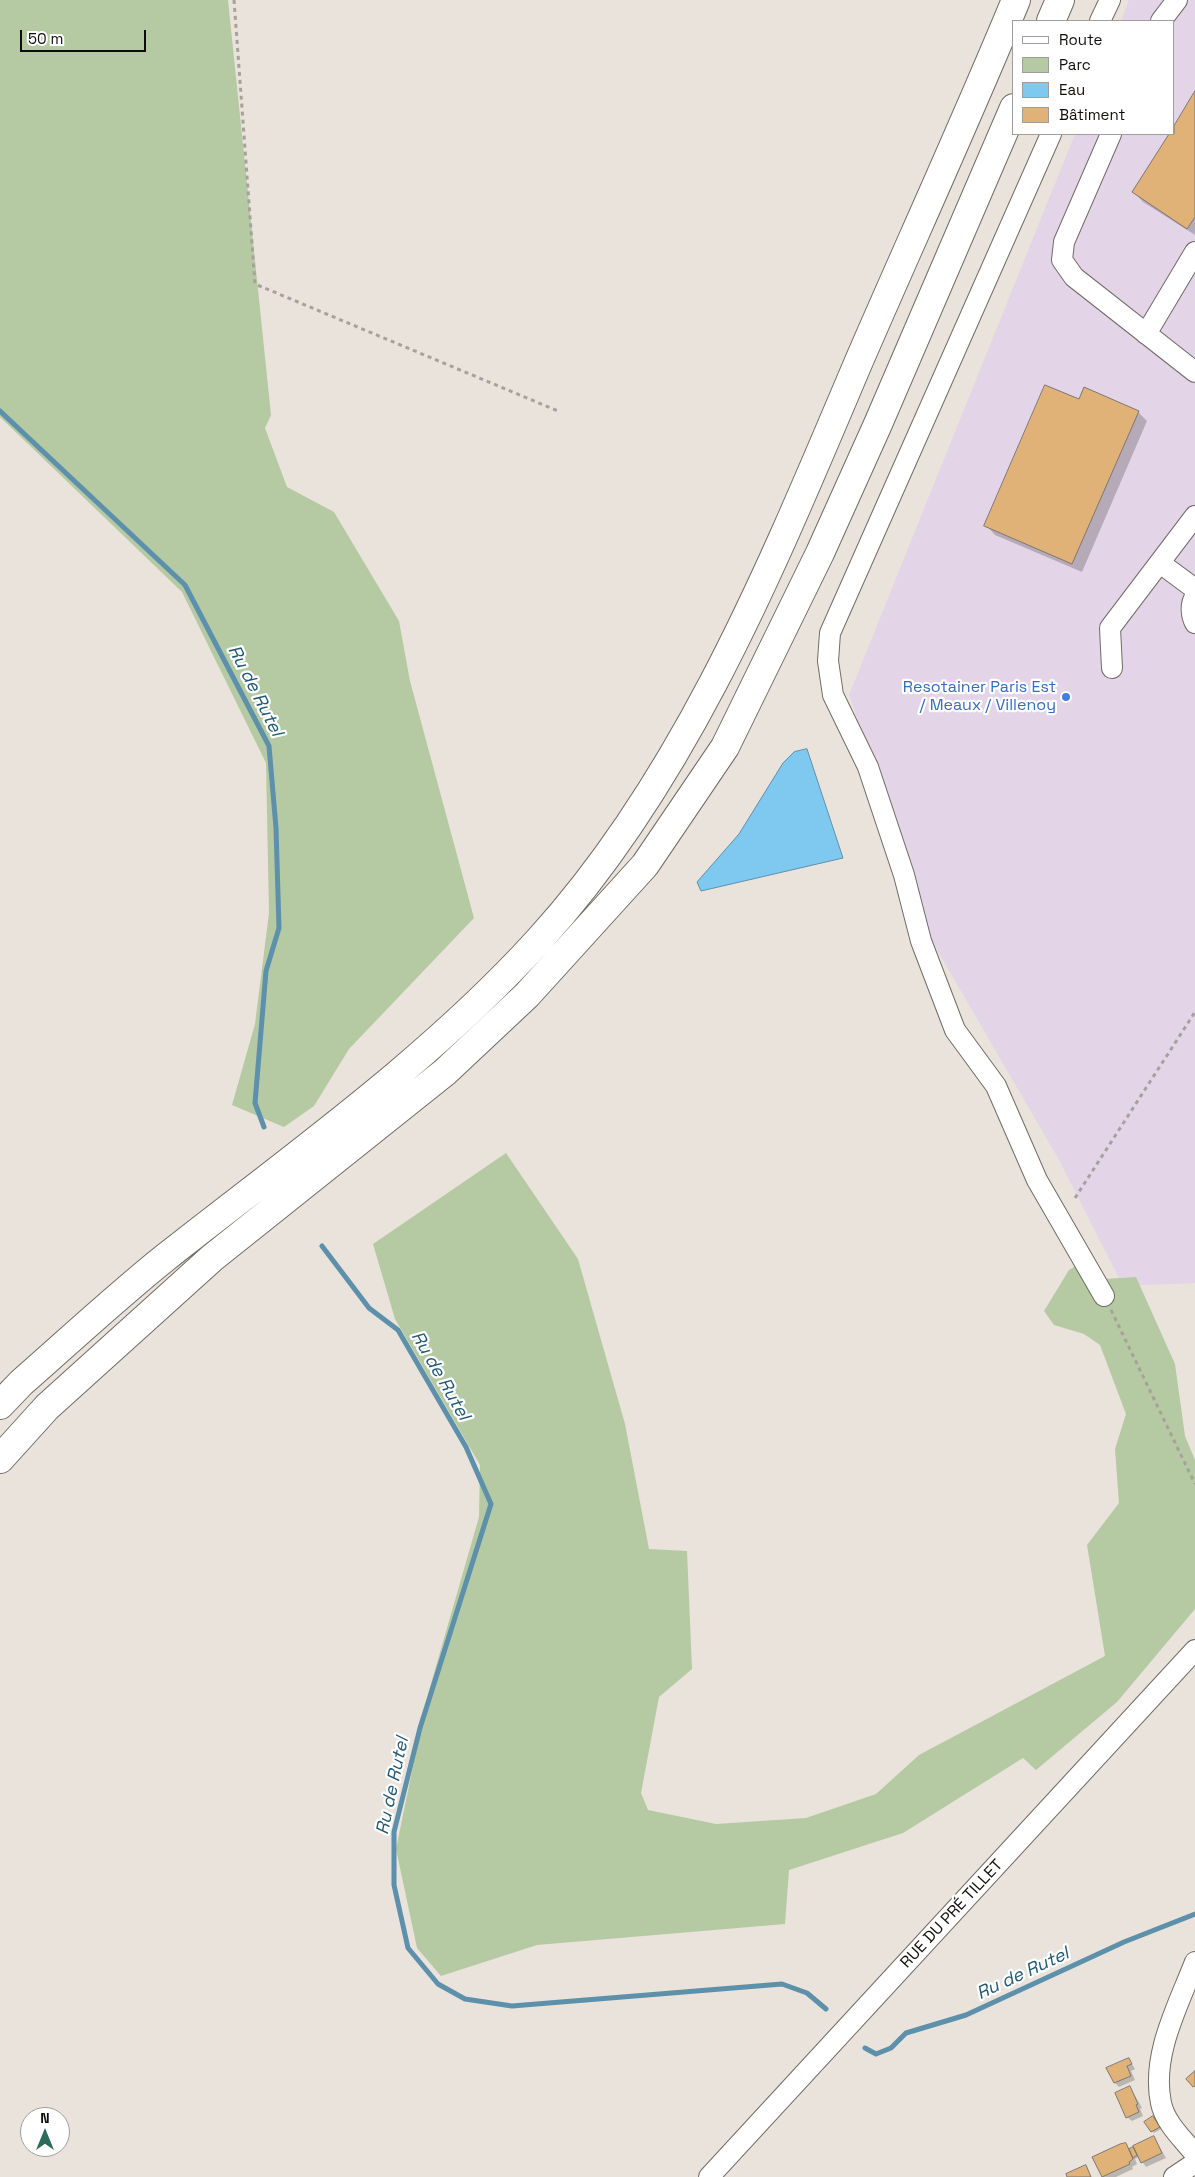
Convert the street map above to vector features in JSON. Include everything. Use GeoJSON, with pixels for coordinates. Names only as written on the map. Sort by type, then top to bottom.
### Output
{"type":"FeatureCollection","features":[{"type":"Feature","properties":{"kind":"highway"},"geometry":{"type":"LineString","coordinates":[[0,1405],[21,1383],[161,1262],[425,1053],[486,996],[542,938],[583,887],[632,819],[666,766],[735,638],[783,537],[1016,0]]}},
{"type":"Feature","properties":{"kind":"highway"},"geometry":{"type":"LineString","coordinates":[[1051,20],[1060,0]]}},
{"type":"Feature","properties":{"kind":"highway"},"geometry":{"type":"LineString","coordinates":[[0,1459],[47,1407],[212,1258],[445,1072],[527,995],[645,865],[725,747],[820,553],[878,424],[1012,113]]}},
{"type":"Feature","properties":{"kind":"street"},"geometry":{"type":"LineString","coordinates":[[1100,20],[1110,0]]}},
{"type":"Feature","properties":{"kind":"street"},"geometry":{"type":"LineString","coordinates":[[1162,20],[1177,0]]}},
{"type":"Feature","properties":{"kind":"street"},"geometry":{"type":"LineString","coordinates":[[1051,135],[830,634],[828,661],[833,695],[868,767],[904,875],[921,942],[955,1030],[996,1086],[1037,1180],[1104,1296]]}},
{"type":"Feature","properties":{"kind":"street"},"geometry":{"type":"LineString","coordinates":[[1111,135],[1064,242],[1062,260],[1074,277],[1195,372]]}},
{"type":"Feature","properties":{"kind":"street"},"geometry":{"type":"LineString","coordinates":[[1146,334],[1195,252]]}},
{"type":"Feature","properties":{"kind":"street"},"geometry":{"type":"LineString","coordinates":[[1112,668],[1110,628],[1195,516]]}},
{"type":"Feature","properties":{"kind":"street"},"geometry":{"type":"LineString","coordinates":[[1160,563],[1195,589]]}},
{"type":"Feature","properties":{"kind":"street"},"geometry":{"type":"LineString","coordinates":[[1195,597],[1192,600],[1192,615],[1195,623]]}},
{"type":"Feature","properties":{"kind":"street","name":"RUE DU PRÉ TILLET"},"geometry":{"type":"LineString","coordinates":[[709,2177],[1195,1650]]}},
{"type":"Feature","properties":{"kind":"street"},"geometry":{"type":"LineString","coordinates":[[1195,1962],[1171,2019],[1160,2060],[1161,2104],[1171,2126],[1195,2154]]}},
{"type":"Feature","properties":{"kind":"street"},"geometry":{"type":"LineString","coordinates":[[1174,2177],[1195,2163]]}},
{"type":"Feature","properties":{"kind":"path"},"geometry":{"type":"LineString","coordinates":[[234,0],[255,284],[558,411]]}},
{"type":"Feature","properties":{"kind":"path"},"geometry":{"type":"LineString","coordinates":[[1075,1198],[1195,1012]]}},
{"type":"Feature","properties":{"kind":"path"},"geometry":{"type":"LineString","coordinates":[[1104,1296],[1148,1382],[1195,1484]]}},
{"type":"Feature","properties":{"kind":"shaded area"},"geometry":{"type":"Polygon","coordinates":[[[1129,0],[1195,0],[1195,1283],[1123,1286],[1058,1158],[933,943],[849,695],[1075,135],[1175,135],[1175,20],[1121,20],[1129,0]]]}},
{"type":"Feature","properties":{"kind":"green space"},"geometry":{"type":"Polygon","coordinates":[[[0,0],[228,0],[271,415],[265,428],[287,487],[334,512],[399,621],[410,681],[474,918],[349,1049],[314,1106],[284,1127],[232,1105],[255,1024],[269,913],[266,763],[182,592],[0,417],[0,0]]]}},
{"type":"Feature","properties":{"kind":"green space"},"geometry":{"type":"Polygon","coordinates":[[[506,1153],[578,1259],[625,1424],[649,1549],[687,1551],[692,1669],[659,1697],[641,1793],[648,1810],[716,1824],[806,1818],[876,1794],[919,1755],[1105,1656],[1087,1545],[1119,1503],[1115,1449],[1126,1414],[1100,1345],[1084,1334],[1054,1325],[1044,1311],[1069,1270],[1082,1262],[1088,1280],[1136,1277],[1175,1364],[1185,1436],[1195,1460],[1195,1609],[1117,1702],[1036,1770],[1023,1758],[903,1833],[789,1870],[785,1924],[537,1945],[441,1976],[417,1948],[396,1849],[428,1694],[479,1517],[480,1465],[395,1319],[373,1244],[506,1153]]]}},
{"type":"Feature","properties":{"kind":"water"},"geometry":{"type":"Polygon","coordinates":[[[807,749],[843,858],[701,891],[697,882],[739,834],[783,763],[794,752],[807,749]]]}},
{"type":"Feature","properties":{"kind":"building"},"geometry":{"type":"Polygon","coordinates":[[[1195,91],[1195,217],[1187,229],[1132,192],[1168,135],[1175,135],[1175,124],[1195,91]]]}},
{"type":"Feature","properties":{"kind":"building"},"geometry":{"type":"Polygon","coordinates":[[[1045,385],[1079,399],[1084,387],[1139,411],[1072,564],[984,526],[1045,385]]]}},
{"type":"Feature","properties":{"kind":"building"},"geometry":{"type":"Polygon","coordinates":[[[1129,2058],[1132,2064],[1127,2066],[1131,2076],[1114,2083],[1106,2068],[1129,2058]]]}},
{"type":"Feature","properties":{"kind":"building"},"geometry":{"type":"Polygon","coordinates":[[[1195,2071],[1195,2086],[1193,2087],[1186,2079],[1195,2071]]]}},
{"type":"Feature","properties":{"kind":"building"},"geometry":{"type":"Polygon","coordinates":[[[1130,2086],[1138,2104],[1136,2105],[1139,2112],[1126,2118],[1115,2093],[1130,2086]]]}},
{"type":"Feature","properties":{"kind":"building"},"geometry":{"type":"Polygon","coordinates":[[[1153,2116],[1160,2127],[1151,2132],[1144,2122],[1153,2116]]]}},
{"type":"Feature","properties":{"kind":"building"},"geometry":{"type":"Polygon","coordinates":[[[1154,2136],[1162,2153],[1141,2163],[1133,2146],[1154,2136]]]}},
{"type":"Feature","properties":{"kind":"building"},"geometry":{"type":"Polygon","coordinates":[[[1126,2143],[1133,2159],[1129,2162],[1130,2164],[1102,2177],[1092,2157],[1126,2143]]]}},
{"type":"Feature","properties":{"kind":"building"},"geometry":{"type":"Polygon","coordinates":[[[1133,2147],[1137,2155],[1133,2158],[1129,2149],[1133,2147]]]}},
{"type":"Feature","properties":{"kind":"building"},"geometry":{"type":"Polygon","coordinates":[[[1086,2165],[1091,2177],[1067,2177],[1066,2174],[1086,2165]]]}},
{"type":"Feature","properties":{"kind":"waterway","name":"Ru de Rutel"},"geometry":{"type":"LineString","coordinates":[[0,411],[185,585],[269,746],[276,828],[279,928],[266,971],[255,1103],[264,1127]]}},
{"type":"Feature","properties":{"kind":"waterway","name":"Ru de Rutel"},"geometry":{"type":"LineString","coordinates":[[322,1246],[369,1308],[398,1330],[466,1447],[491,1504],[420,1728],[394,1832],[394,1885],[408,1948],[438,1984],[465,1999],[512,2006],[782,1984],[807,1993],[826,2009]]}},
{"type":"Feature","properties":{"kind":"waterway","name":"Ru de Rutel"},"geometry":{"type":"LineString","coordinates":[[865,2048],[876,2054],[891,2048],[906,2033],[966,2015],[1124,1942],[1195,1914]]}},
{"type":"Feature","properties":{"kind":"place","name":"Resotainer Paris Est / Meaux / Villenoy"},"geometry":{"type":"Point","coordinates":[1066,697]}}]}
